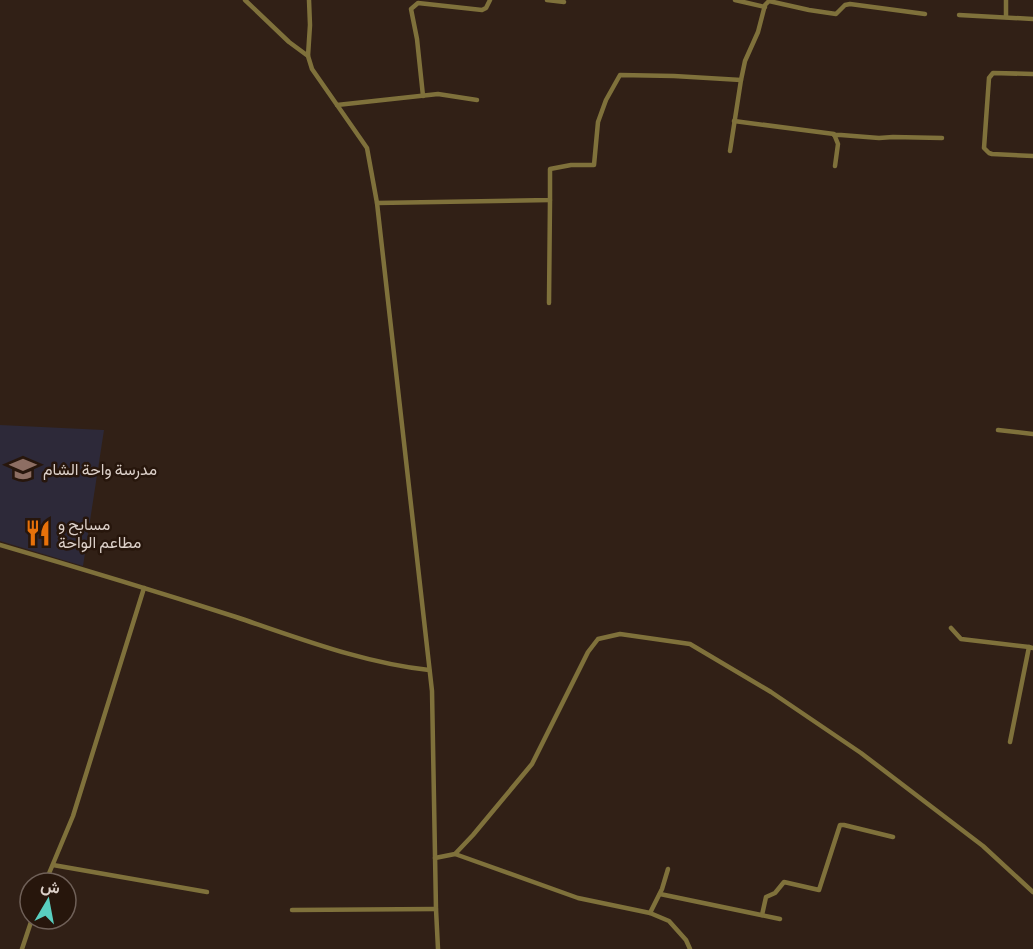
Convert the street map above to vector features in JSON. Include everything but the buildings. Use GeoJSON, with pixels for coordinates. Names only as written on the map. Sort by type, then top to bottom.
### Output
{"type":"FeatureCollection","features":[{"type":"Feature","properties":{"kind":"street"},"geometry":{"type":"LineString","coordinates":[[245,0],[289,42],[308,56]]}},
{"type":"Feature","properties":{"kind":"street"},"geometry":{"type":"LineString","coordinates":[[309,0],[308,56],[312,69],[367,148],[377,203],[432,691],[438,949]]}},
{"type":"Feature","properties":{"kind":"street"},"geometry":{"type":"LineString","coordinates":[[423,96],[417,39],[411,9],[418,3],[482,10],[486,8],[490,0]]}},
{"type":"Feature","properties":{"kind":"street"},"geometry":{"type":"LineString","coordinates":[[547,0],[564,2]]}},
{"type":"Feature","properties":{"kind":"street"},"geometry":{"type":"LineString","coordinates":[[735,0],[765,7]]}},
{"type":"Feature","properties":{"kind":"street"},"geometry":{"type":"LineString","coordinates":[[1006,0],[1006,17]]}},
{"type":"Feature","properties":{"kind":"street"},"geometry":{"type":"LineString","coordinates":[[730,151],[745,61],[769,1],[836,14],[845,5],[850,4],[925,14]]}},
{"type":"Feature","properties":{"kind":"street"},"geometry":{"type":"LineString","coordinates":[[958,15],[1033,19]]}},
{"type":"Feature","properties":{"kind":"street"},"geometry":{"type":"LineString","coordinates":[[1033,74],[993,73],[989,78],[984,148],[992,154],[1033,156]]}},
{"type":"Feature","properties":{"kind":"street"},"geometry":{"type":"LineString","coordinates":[[549,303],[550,169],[571,165],[594,165],[598,122],[606,100],[620,75],[741,80]]}},
{"type":"Feature","properties":{"kind":"street"},"geometry":{"type":"LineString","coordinates":[[337,105],[445,95],[477,100]]}},
{"type":"Feature","properties":{"kind":"street"},"geometry":{"type":"LineString","coordinates":[[734,121],[834,135],[942,138]]}},
{"type":"Feature","properties":{"kind":"street"},"geometry":{"type":"LineString","coordinates":[[834,135],[838,144],[835,166]]}},
{"type":"Feature","properties":{"kind":"street"},"geometry":{"type":"LineString","coordinates":[[377,203],[550,200]]}},
{"type":"Feature","properties":{"kind":"street"},"geometry":{"type":"LineString","coordinates":[[998,430],[1033,434]]}},
{"type":"Feature","properties":{"kind":"street"},"geometry":{"type":"LineString","coordinates":[[0,545],[334,649],[406,668],[429,670]]}},
{"type":"Feature","properties":{"kind":"street"},"geometry":{"type":"LineString","coordinates":[[50,871],[73,816],[144,588]]}},
{"type":"Feature","properties":{"kind":"street"},"geometry":{"type":"LineString","coordinates":[[951,628],[961,639],[1031,647],[1010,742]]}},
{"type":"Feature","properties":{"kind":"street"},"geometry":{"type":"LineString","coordinates":[[455,854],[532,764],[588,652],[598,639],[620,634],[690,644],[771,692],[861,753],[982,846],[1033,892]]}},
{"type":"Feature","properties":{"kind":"street"},"geometry":{"type":"LineString","coordinates":[[762,915],[766,897],[775,893],[784,882],[819,890],[840,825],[893,837]]}},
{"type":"Feature","properties":{"kind":"street"},"geometry":{"type":"LineString","coordinates":[[435,858],[455,854],[578,898],[650,913],[669,921],[686,940],[690,949]]}},
{"type":"Feature","properties":{"kind":"street"},"geometry":{"type":"LineString","coordinates":[[53,865],[207,892]]}},
{"type":"Feature","properties":{"kind":"street"},"geometry":{"type":"LineString","coordinates":[[650,913],[660,894],[668,869]]}},
{"type":"Feature","properties":{"kind":"street"},"geometry":{"type":"LineString","coordinates":[[660,894],[780,919]]}},
{"type":"Feature","properties":{"kind":"street"},"geometry":{"type":"LineString","coordinates":[[292,910],[436,909]]}},
{"type":"Feature","properties":{"kind":"street"},"geometry":{"type":"LineString","coordinates":[[22,949],[28,931]]}},
{"type":"Feature","properties":{"kind":"shaded area"},"geometry":{"type":"Polygon","coordinates":[[[0,425],[104,430],[83,566],[0,541],[0,425]]]}},
{"type":"Feature","properties":{"kind":"place","name":"مدرسة واحة الشام"},"geometry":{"type":"Point","coordinates":[23,469]}},
{"type":"Feature","properties":{"kind":"place","name":"مسابح و مطاعم الواحة"},"geometry":{"type":"Point","coordinates":[38,533]}}]}
